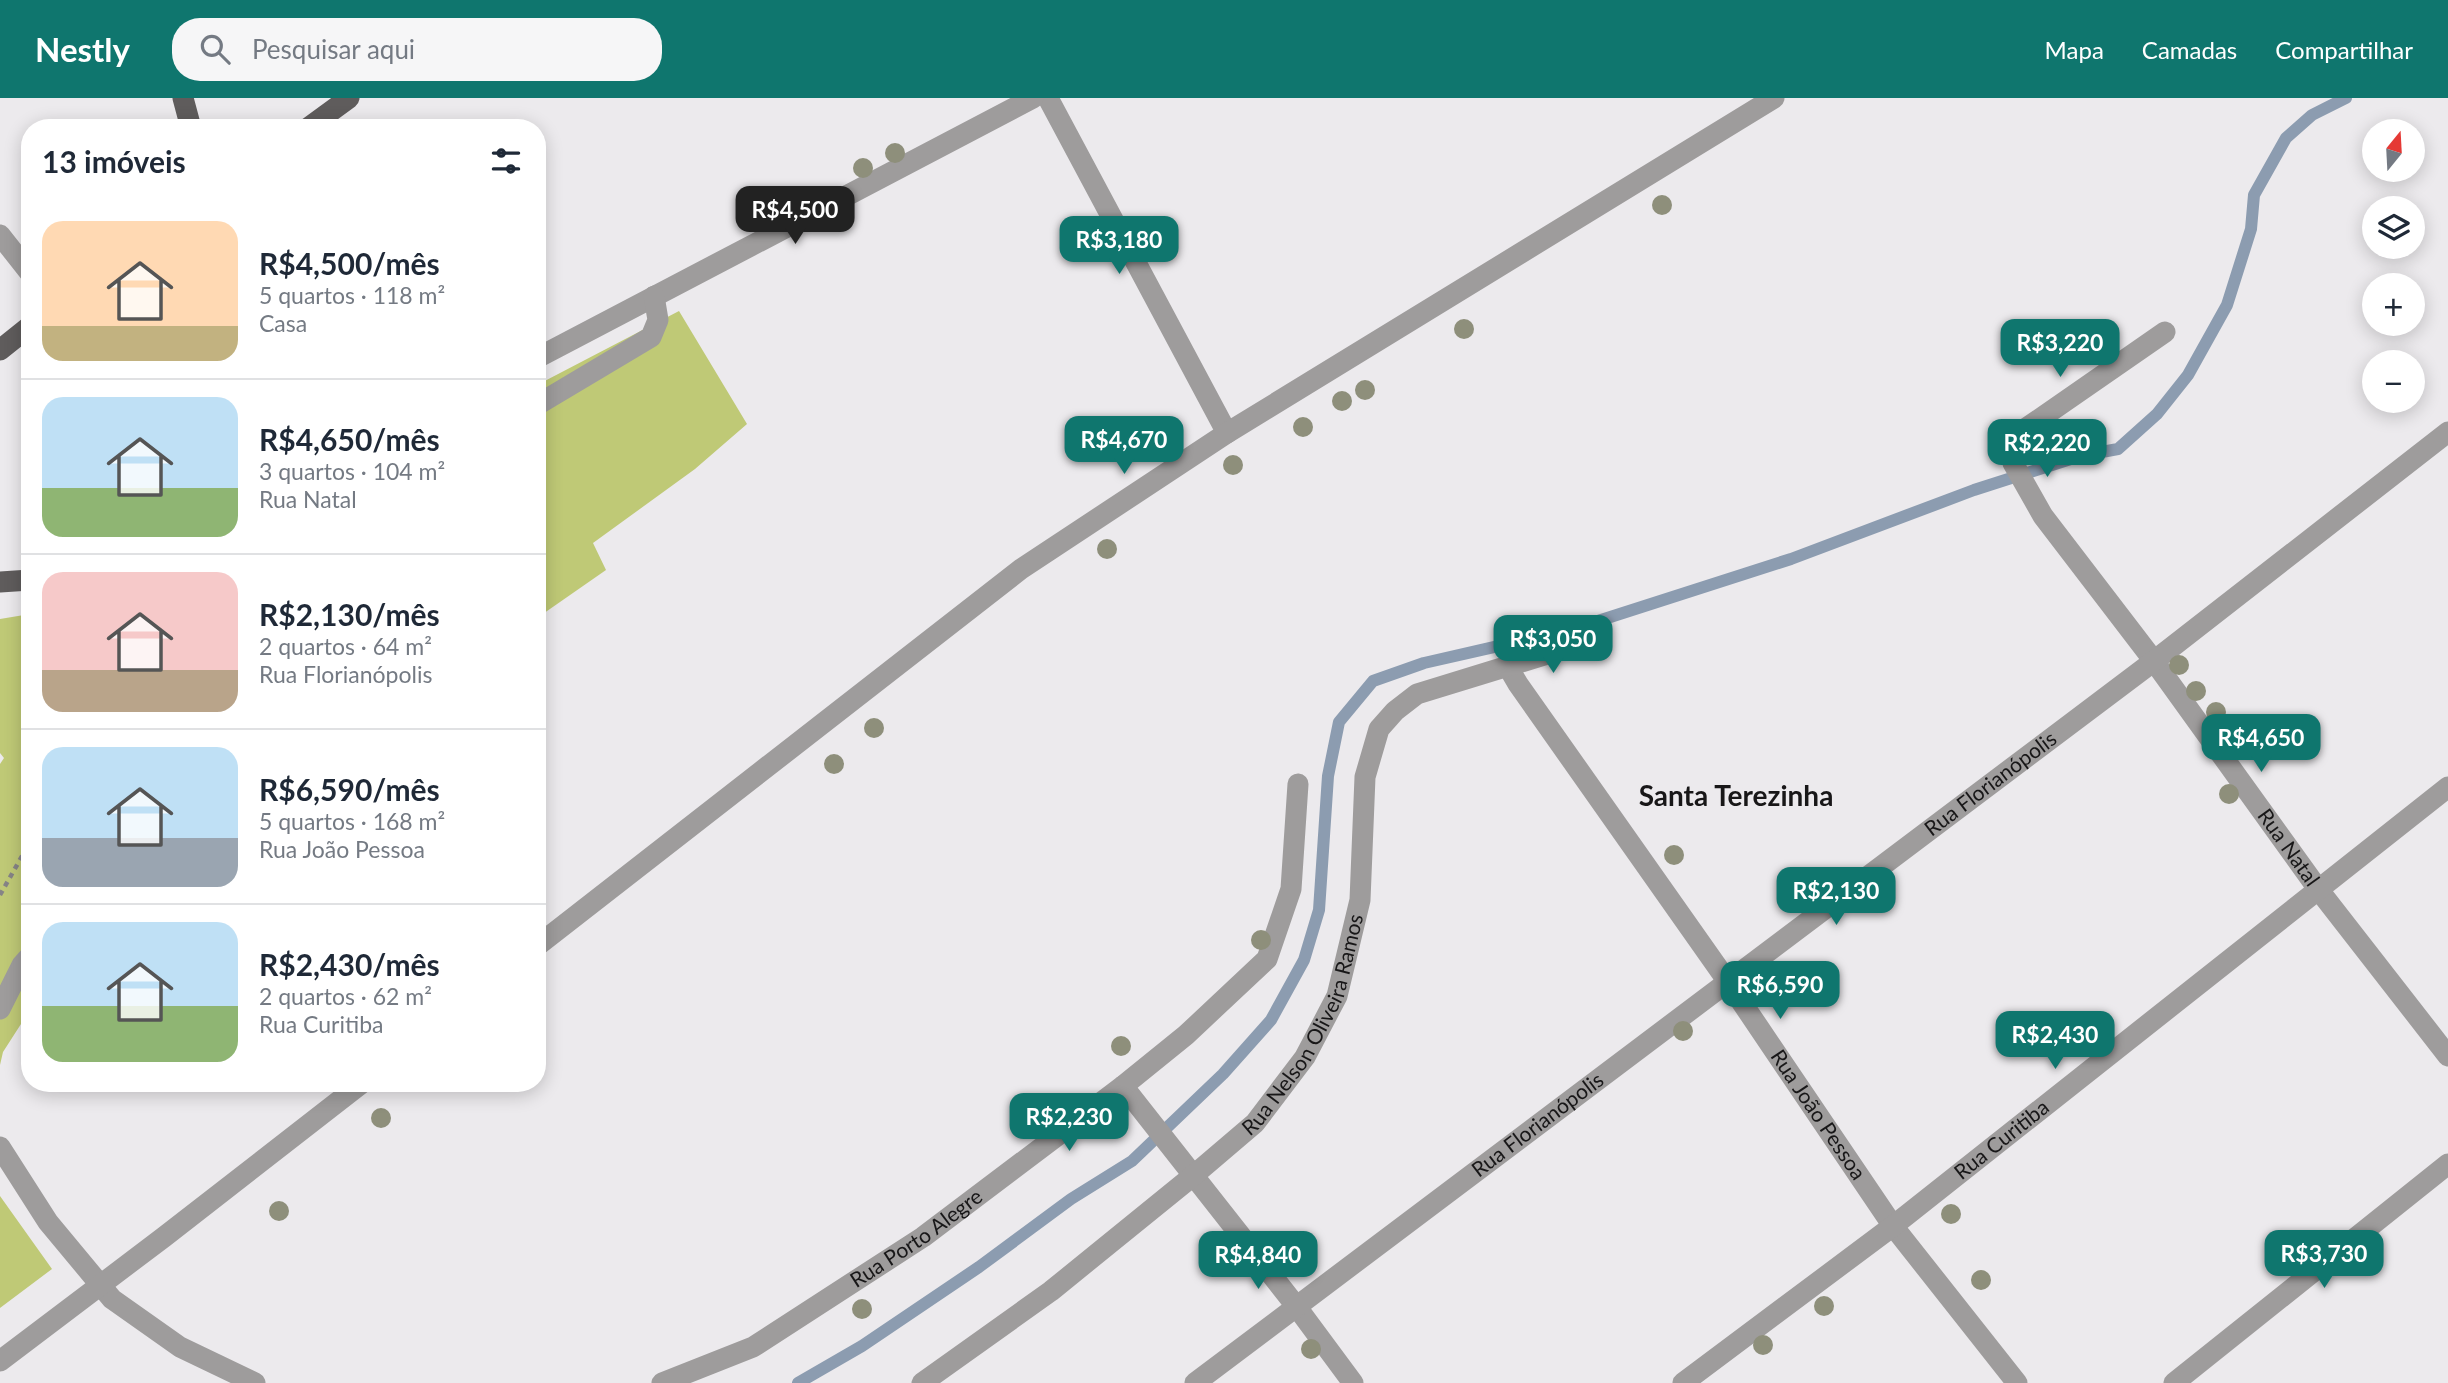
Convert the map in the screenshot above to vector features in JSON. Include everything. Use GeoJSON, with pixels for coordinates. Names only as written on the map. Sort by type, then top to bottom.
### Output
{"type":"FeatureCollection","features":[{"type":"Feature","properties":{"kind":"main road"},"geometry":{"type":"LineString","coordinates":[[183,98],[189,119]]}},
{"type":"Feature","properties":{"kind":"main road"},"geometry":{"type":"LineString","coordinates":[[320,119],[349,98]]}},
{"type":"Feature","properties":{"kind":"main road"},"geometry":{"type":"LineString","coordinates":[[0,350],[21,333]]}},
{"type":"Feature","properties":{"kind":"main road"},"geometry":{"type":"LineString","coordinates":[[0,582],[21,581]]}},
{"type":"Feature","properties":{"kind":"street"},"geometry":{"type":"LineString","coordinates":[[546,353],[1034,98]]}},
{"type":"Feature","properties":{"kind":"street"},"geometry":{"type":"LineString","coordinates":[[1048,98],[1227,433]]}},
{"type":"Feature","properties":{"kind":"street"},"geometry":{"type":"LineString","coordinates":[[546,939],[1020,569],[1227,433],[1774,98]]}},
{"type":"Feature","properties":{"kind":"street"},"geometry":{"type":"LineString","coordinates":[[0,235],[21,261]]}},
{"type":"Feature","properties":{"kind":"street"},"geometry":{"type":"LineString","coordinates":[[546,400],[651,337],[658,320],[654,296]]}},
{"type":"Feature","properties":{"kind":"street","name":"Rua Natal"},"geometry":{"type":"LineString","coordinates":[[2165,332],[2025,429],[2015,443],[2013,463],[2043,516],[2154,661],[2318,890],[2448,1056]]}},
{"type":"Feature","properties":{"kind":"street","name":"Rua Florianópolis"},"geometry":{"type":"LineString","coordinates":[[1195,1383],[2154,661],[2448,432]]}},
{"type":"Feature","properties":{"kind":"street","name":"Rua Nelson Oliveira Ramos"},"geometry":{"type":"LineString","coordinates":[[922,1383],[1051,1291],[1194,1175],[1255,1123],[1305,1057],[1337,996],[1360,900],[1365,777],[1379,729],[1395,711],[1417,694],[1580,644]]}},
{"type":"Feature","properties":{"kind":"street","name":"Rua João Pessoa"},"geometry":{"type":"LineString","coordinates":[[1512,667],[1511,672],[1518,684],[1728,982],[1893,1226],[2017,1383]]}},
{"type":"Feature","properties":{"kind":"street","name":"Rua Porto Alegre"},"geometry":{"type":"LineString","coordinates":[[662,1383],[753,1347],[923,1237],[1123,1086],[1186,1035],[1267,959],[1291,889],[1298,784]]}},
{"type":"Feature","properties":{"kind":"street","name":"Rua Curitiba"},"geometry":{"type":"LineString","coordinates":[[1683,1383],[1893,1226],[2448,787]]}},
{"type":"Feature","properties":{"kind":"street"},"geometry":{"type":"LineString","coordinates":[[0,1009],[21,967]]}},
{"type":"Feature","properties":{"kind":"street"},"geometry":{"type":"LineString","coordinates":[[1123,1086],[1353,1383]]}},
{"type":"Feature","properties":{"kind":"street"},"geometry":{"type":"LineString","coordinates":[[0,1360],[350,1092]]}},
{"type":"Feature","properties":{"kind":"street"},"geometry":{"type":"LineString","coordinates":[[0,1147],[48,1222],[113,1299],[180,1348],[255,1383]]}},
{"type":"Feature","properties":{"kind":"street"},"geometry":{"type":"LineString","coordinates":[[2174,1383],[2448,1164]]}},
{"type":"Feature","properties":{"kind":"path"},"geometry":{"type":"LineString","coordinates":[[0,895],[21,858]]}},
{"type":"Feature","properties":{"kind":"green space"},"geometry":{"type":"Polygon","coordinates":[[[679,311],[747,424],[695,469],[593,543],[606,570],[546,612],[546,380],[679,311]]]}},
{"type":"Feature","properties":{"kind":"green space"},"geometry":{"type":"Polygon","coordinates":[[[21,616],[21,1024],[3,1052],[0,1065],[0,764],[4,758],[0,753],[0,619],[21,616]]]}},
{"type":"Feature","properties":{"kind":"green space"},"geometry":{"type":"Polygon","coordinates":[[[0,1196],[52,1269],[0,1308],[0,1196]]]}},
{"type":"Feature","properties":{"kind":"waterway"},"geometry":{"type":"LineString","coordinates":[[798,1383],[862,1346],[979,1267],[1071,1199],[1132,1161],[1223,1074],[1271,1020],[1304,960],[1319,910],[1328,776],[1339,722],[1373,681],[1424,663],[1573,629],[1791,559],[1974,490],[2080,456],[2118,449],[2157,414],[2188,375],[2227,305],[2251,229],[2254,195],[2286,138],[2312,115],[2346,98]]}},
{"type":"Feature","properties":{"kind":"district","name":"Santa Terezinha"},"geometry":{"type":"Point","coordinates":[1736,796]}}]}
